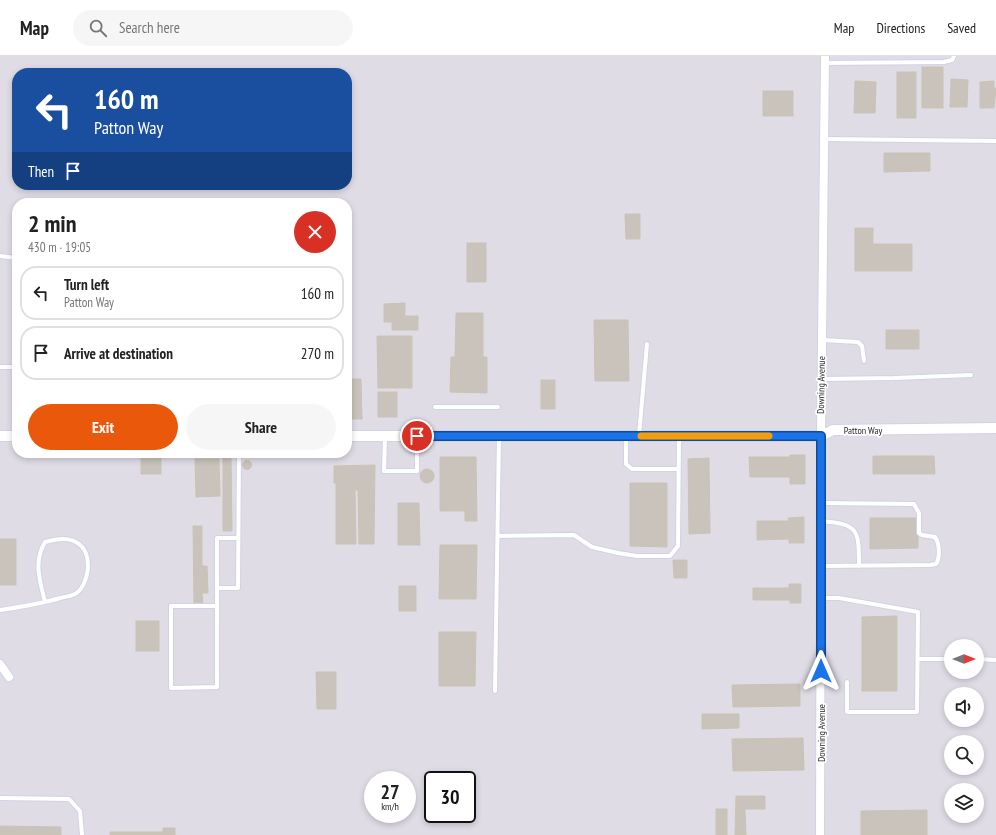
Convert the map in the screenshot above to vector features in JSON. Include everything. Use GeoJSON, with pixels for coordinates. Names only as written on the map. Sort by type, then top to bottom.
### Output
{"type":"FeatureCollection","features":[{"type":"Feature","properties":{"kind":"street","name":"Downing Avenue"},"geometry":{"type":"LineString","coordinates":[[820,835],[821,379],[825,59]]}},
{"type":"Feature","properties":{"kind":"street","name":"Patton Way"},"geometry":{"type":"LineString","coordinates":[[352,436],[821,436],[833,430],[996,428]]}},
{"type":"Feature","properties":{"kind":"street"},"geometry":{"type":"LineString","coordinates":[[0,436],[12,436]]}},
{"type":"Feature","properties":{"kind":"street"},"geometry":{"type":"LineString","coordinates":[[0,664],[9,677]]}},
{"type":"Feature","properties":{"kind":"lane"},"geometry":{"type":"LineString","coordinates":[[825,59],[944,62],[952,60],[954,56]]}},
{"type":"Feature","properties":{"kind":"lane"},"geometry":{"type":"LineString","coordinates":[[824,139],[996,141]]}},
{"type":"Feature","properties":{"kind":"lane"},"geometry":{"type":"LineString","coordinates":[[0,256],[12,257]]}},
{"type":"Feature","properties":{"kind":"lane"},"geometry":{"type":"LineString","coordinates":[[822,340],[858,342],[862,346],[864,361]]}},
{"type":"Feature","properties":{"kind":"lane"},"geometry":{"type":"LineString","coordinates":[[639,436],[647,344]]}},
{"type":"Feature","properties":{"kind":"lane"},"geometry":{"type":"LineString","coordinates":[[0,367],[12,366]]}},
{"type":"Feature","properties":{"kind":"lane"},"geometry":{"type":"LineString","coordinates":[[821,379],[971,375]]}},
{"type":"Feature","properties":{"kind":"lane"},"geometry":{"type":"LineString","coordinates":[[435,407],[498,407]]}},
{"type":"Feature","properties":{"kind":"lane"},"geometry":{"type":"LineString","coordinates":[[385,436],[384,471],[417,471],[417,436]]}},
{"type":"Feature","properties":{"kind":"lane"},"geometry":{"type":"LineString","coordinates":[[495,691],[499,436]]}},
{"type":"Feature","properties":{"kind":"lane"},"geometry":{"type":"LineString","coordinates":[[626,436],[626,464],[632,469],[678,469]]}},
{"type":"Feature","properties":{"kind":"lane"},"geometry":{"type":"LineString","coordinates":[[498,536],[574,535],[592,547],[618,553],[637,556],[670,556],[678,546],[678,436]]}},
{"type":"Feature","properties":{"kind":"lane"},"geometry":{"type":"LineString","coordinates":[[217,588],[238,588],[239,458]]}},
{"type":"Feature","properties":{"kind":"lane"},"geometry":{"type":"LineString","coordinates":[[821,503],[914,504],[919,513],[919,533],[922,535],[935,537],[937,540],[939,560],[936,564],[821,566]]}},
{"type":"Feature","properties":{"kind":"lane"},"geometry":{"type":"LineString","coordinates":[[821,521],[841,523],[849,526],[856,534],[859,541],[859,565]]}},
{"type":"Feature","properties":{"kind":"lane"},"geometry":{"type":"LineString","coordinates":[[217,606],[171,606],[171,688],[217,687],[217,606],[217,588],[217,538],[238,538]]}},
{"type":"Feature","properties":{"kind":"lane"},"geometry":{"type":"LineString","coordinates":[[0,610],[45,602],[75,594],[84,586],[87,573],[86,554],[81,545],[70,540],[63,539],[45,542],[39,552],[38,569],[45,602]]}},
{"type":"Feature","properties":{"kind":"lane"},"geometry":{"type":"LineString","coordinates":[[821,598],[839,598],[918,612],[917,712],[846,712],[847,682]]}},
{"type":"Feature","properties":{"kind":"lane"},"geometry":{"type":"LineString","coordinates":[[918,659],[944,659]]}},
{"type":"Feature","properties":{"kind":"lane"},"geometry":{"type":"LineString","coordinates":[[984,659],[996,660]]}},
{"type":"Feature","properties":{"kind":"lane"},"geometry":{"type":"LineString","coordinates":[[0,798],[69,799],[80,811],[82,835]]}},
{"type":"Feature","properties":{"kind":"shaded area"},"geometry":{"type":"Polygon","coordinates":[[[0,56],[996,56],[996,835],[0,835],[0,56]]]}},
{"type":"Feature","properties":{"kind":"building"},"geometry":{"type":"Polygon","coordinates":[[[922,67],[943,67],[943,108],[922,108],[922,67]]]}},
{"type":"Feature","properties":{"kind":"building"},"geometry":{"type":"Polygon","coordinates":[[[897,72],[916,72],[916,118],[897,118],[897,72]]]}},
{"type":"Feature","properties":{"kind":"building"},"geometry":{"type":"Polygon","coordinates":[[[951,79],[968,80],[967,107],[950,107],[951,79]]]}},
{"type":"Feature","properties":{"kind":"building"},"geometry":{"type":"Polygon","coordinates":[[[855,81],[876,82],[875,113],[854,113],[855,81]]]}},
{"type":"Feature","properties":{"kind":"building"},"geometry":{"type":"Polygon","coordinates":[[[994,81],[994,88],[996,88],[994,108],[980,108],[980,82],[994,81]]]}},
{"type":"Feature","properties":{"kind":"building"},"geometry":{"type":"Polygon","coordinates":[[[763,91],[793,91],[793,116],[763,116],[763,91]]]}},
{"type":"Feature","properties":{"kind":"building"},"geometry":{"type":"Polygon","coordinates":[[[884,153],[930,153],[930,171],[884,172],[884,153]]]}},
{"type":"Feature","properties":{"kind":"building"},"geometry":{"type":"Polygon","coordinates":[[[625,214],[640,214],[640,239],[626,239],[625,214]]]}},
{"type":"Feature","properties":{"kind":"building"},"geometry":{"type":"Polygon","coordinates":[[[855,228],[873,228],[873,244],[912,244],[912,271],[855,271],[855,228]]]}},
{"type":"Feature","properties":{"kind":"building"},"geometry":{"type":"Polygon","coordinates":[[[467,243],[486,243],[486,282],[467,282],[467,243]]]}},
{"type":"Feature","properties":{"kind":"building"},"geometry":{"type":"Polygon","coordinates":[[[405,303],[405,316],[418,316],[418,330],[392,330],[392,322],[384,322],[384,304],[405,303]]]}},
{"type":"Feature","properties":{"kind":"building"},"geometry":{"type":"Polygon","coordinates":[[[456,313],[483,313],[483,357],[487,357],[487,393],[450,392],[451,357],[455,357],[456,313]]]}},
{"type":"Feature","properties":{"kind":"building"},"geometry":{"type":"Polygon","coordinates":[[[594,320],[628,320],[629,381],[595,381],[594,320]]]}},
{"type":"Feature","properties":{"kind":"building"},"geometry":{"type":"Polygon","coordinates":[[[886,330],[919,330],[919,349],[886,349],[886,330]]]}},
{"type":"Feature","properties":{"kind":"building"},"geometry":{"type":"Polygon","coordinates":[[[377,336],[412,336],[412,388],[378,388],[377,336]]]}},
{"type":"Feature","properties":{"kind":"building"},"geometry":{"type":"Polygon","coordinates":[[[352,379],[361,379],[362,419],[352,419],[352,379]]]}},
{"type":"Feature","properties":{"kind":"building"},"geometry":{"type":"Polygon","coordinates":[[[541,380],[555,380],[555,409],[541,409],[541,380]]]}},
{"type":"Feature","properties":{"kind":"building"},"geometry":{"type":"Polygon","coordinates":[[[378,392],[397,392],[397,417],[378,417],[378,392]]]}},
{"type":"Feature","properties":{"kind":"building"},"geometry":{"type":"Polygon","coordinates":[[[790,455],[805,455],[805,484],[790,484],[790,477],[750,477],[749,457],[790,457],[790,455]]]}},
{"type":"Feature","properties":{"kind":"building"},"geometry":{"type":"Polygon","coordinates":[[[873,456],[934,456],[935,474],[873,474],[873,456]]]}},
{"type":"Feature","properties":{"kind":"building"},"geometry":{"type":"Polygon","coordinates":[[[440,457],[476,457],[477,521],[465,521],[465,511],[440,511],[440,457]]]}},
{"type":"Feature","properties":{"kind":"building"},"geometry":{"type":"Polygon","coordinates":[[[141,458],[161,458],[161,474],[141,474],[141,458]]]}},
{"type":"Feature","properties":{"kind":"building"},"geometry":{"type":"Polygon","coordinates":[[[223,458],[231,458],[232,531],[223,531],[223,458]]]}},
{"type":"Feature","properties":{"kind":"building"},"geometry":{"type":"Polygon","coordinates":[[[709,458],[710,533],[689,534],[688,459],[709,458]]]}},
{"type":"Feature","properties":{"kind":"building"},"geometry":{"type":"Polygon","coordinates":[[[195,459],[219,459],[220,496],[196,497],[195,459]]]}},
{"type":"Feature","properties":{"kind":"building"},"geometry":{"type":"Polygon","coordinates":[[[245,461],[249,461],[251,465],[249,469],[245,469],[243,467],[243,463],[245,461]]]}},
{"type":"Feature","properties":{"kind":"building"},"geometry":{"type":"Polygon","coordinates":[[[375,465],[374,544],[359,544],[358,490],[355,490],[356,544],[336,544],[336,483],[334,483],[334,466],[375,465]]]}},
{"type":"Feature","properties":{"kind":"building"},"geometry":{"type":"Polygon","coordinates":[[[427,469],[432,471],[434,476],[432,481],[427,483],[422,481],[420,476],[422,471],[427,469]]]}},
{"type":"Feature","properties":{"kind":"building"},"geometry":{"type":"Polygon","coordinates":[[[630,483],[667,483],[667,547],[630,546],[630,483]]]}},
{"type":"Feature","properties":{"kind":"building"},"geometry":{"type":"Polygon","coordinates":[[[398,503],[419,503],[420,545],[398,545],[398,503]]]}},
{"type":"Feature","properties":{"kind":"building"},"geometry":{"type":"Polygon","coordinates":[[[804,517],[804,543],[789,543],[789,539],[757,540],[757,521],[789,521],[788,518],[804,517]]]}},
{"type":"Feature","properties":{"kind":"building"},"geometry":{"type":"Polygon","coordinates":[[[870,518],[918,518],[918,548],[870,549],[870,518]]]}},
{"type":"Feature","properties":{"kind":"building"},"geometry":{"type":"Polygon","coordinates":[[[193,526],[202,526],[202,566],[207,566],[208,593],[202,593],[203,605],[194,605],[193,526]]]}},
{"type":"Feature","properties":{"kind":"building"},"geometry":{"type":"Polygon","coordinates":[[[0,539],[16,539],[16,585],[0,585],[0,539]]]}},
{"type":"Feature","properties":{"kind":"building"},"geometry":{"type":"Polygon","coordinates":[[[440,545],[477,545],[476,599],[439,599],[440,545]]]}},
{"type":"Feature","properties":{"kind":"building"},"geometry":{"type":"Polygon","coordinates":[[[673,560],[687,560],[687,578],[674,578],[673,560]]]}},
{"type":"Feature","properties":{"kind":"building"},"geometry":{"type":"Polygon","coordinates":[[[789,584],[801,584],[801,603],[790,603],[790,600],[753,600],[753,588],[789,588],[789,584]]]}},
{"type":"Feature","properties":{"kind":"building"},"geometry":{"type":"Polygon","coordinates":[[[399,586],[416,586],[416,611],[399,611],[399,586]]]}},
{"type":"Feature","properties":{"kind":"building"},"geometry":{"type":"Polygon","coordinates":[[[897,616],[897,691],[862,691],[862,617],[897,616]]]}},
{"type":"Feature","properties":{"kind":"building"},"geometry":{"type":"Polygon","coordinates":[[[136,621],[159,621],[159,651],[136,651],[136,621]]]}},
{"type":"Feature","properties":{"kind":"building"},"geometry":{"type":"Polygon","coordinates":[[[439,632],[476,632],[475,686],[439,686],[439,632]]]}},
{"type":"Feature","properties":{"kind":"building"},"geometry":{"type":"Polygon","coordinates":[[[316,672],[336,672],[336,709],[317,709],[316,672]]]}},
{"type":"Feature","properties":{"kind":"building"},"geometry":{"type":"Polygon","coordinates":[[[800,684],[800,706],[733,707],[732,685],[800,684]]]}},
{"type":"Feature","properties":{"kind":"building"},"geometry":{"type":"Polygon","coordinates":[[[702,714],[739,714],[739,728],[702,729],[702,714]]]}},
{"type":"Feature","properties":{"kind":"building"},"geometry":{"type":"Polygon","coordinates":[[[803,738],[804,770],[733,771],[732,739],[803,738]]]}},
{"type":"Feature","properties":{"kind":"building"},"geometry":{"type":"Polygon","coordinates":[[[736,796],[765,796],[765,809],[745,809],[746,835],[735,835],[736,796]]]}},
{"type":"Feature","properties":{"kind":"building"},"geometry":{"type":"Polygon","coordinates":[[[716,809],[727,809],[727,835],[716,835],[716,809]]]}},
{"type":"Feature","properties":{"kind":"building"},"geometry":{"type":"Polygon","coordinates":[[[927,810],[927,835],[861,835],[861,811],[927,810]]]}},
{"type":"Feature","properties":{"kind":"building"},"geometry":{"type":"Polygon","coordinates":[[[0,826],[61,827],[61,835],[0,835],[0,826]]]}},
{"type":"Feature","properties":{"kind":"building"},"geometry":{"type":"Polygon","coordinates":[[[163,828],[175,828],[175,835],[110,835],[110,832],[163,832],[163,828]]]}},
{"type":"Feature","properties":{"kind":"slow traffic"},"geometry":{"type":"LineString","coordinates":[[641,436],[769,436]]}},
{"type":"Feature","properties":{"kind":"route"},"geometry":{"type":"LineString","coordinates":[[417,436],[821,436],[821,671]]}}]}
